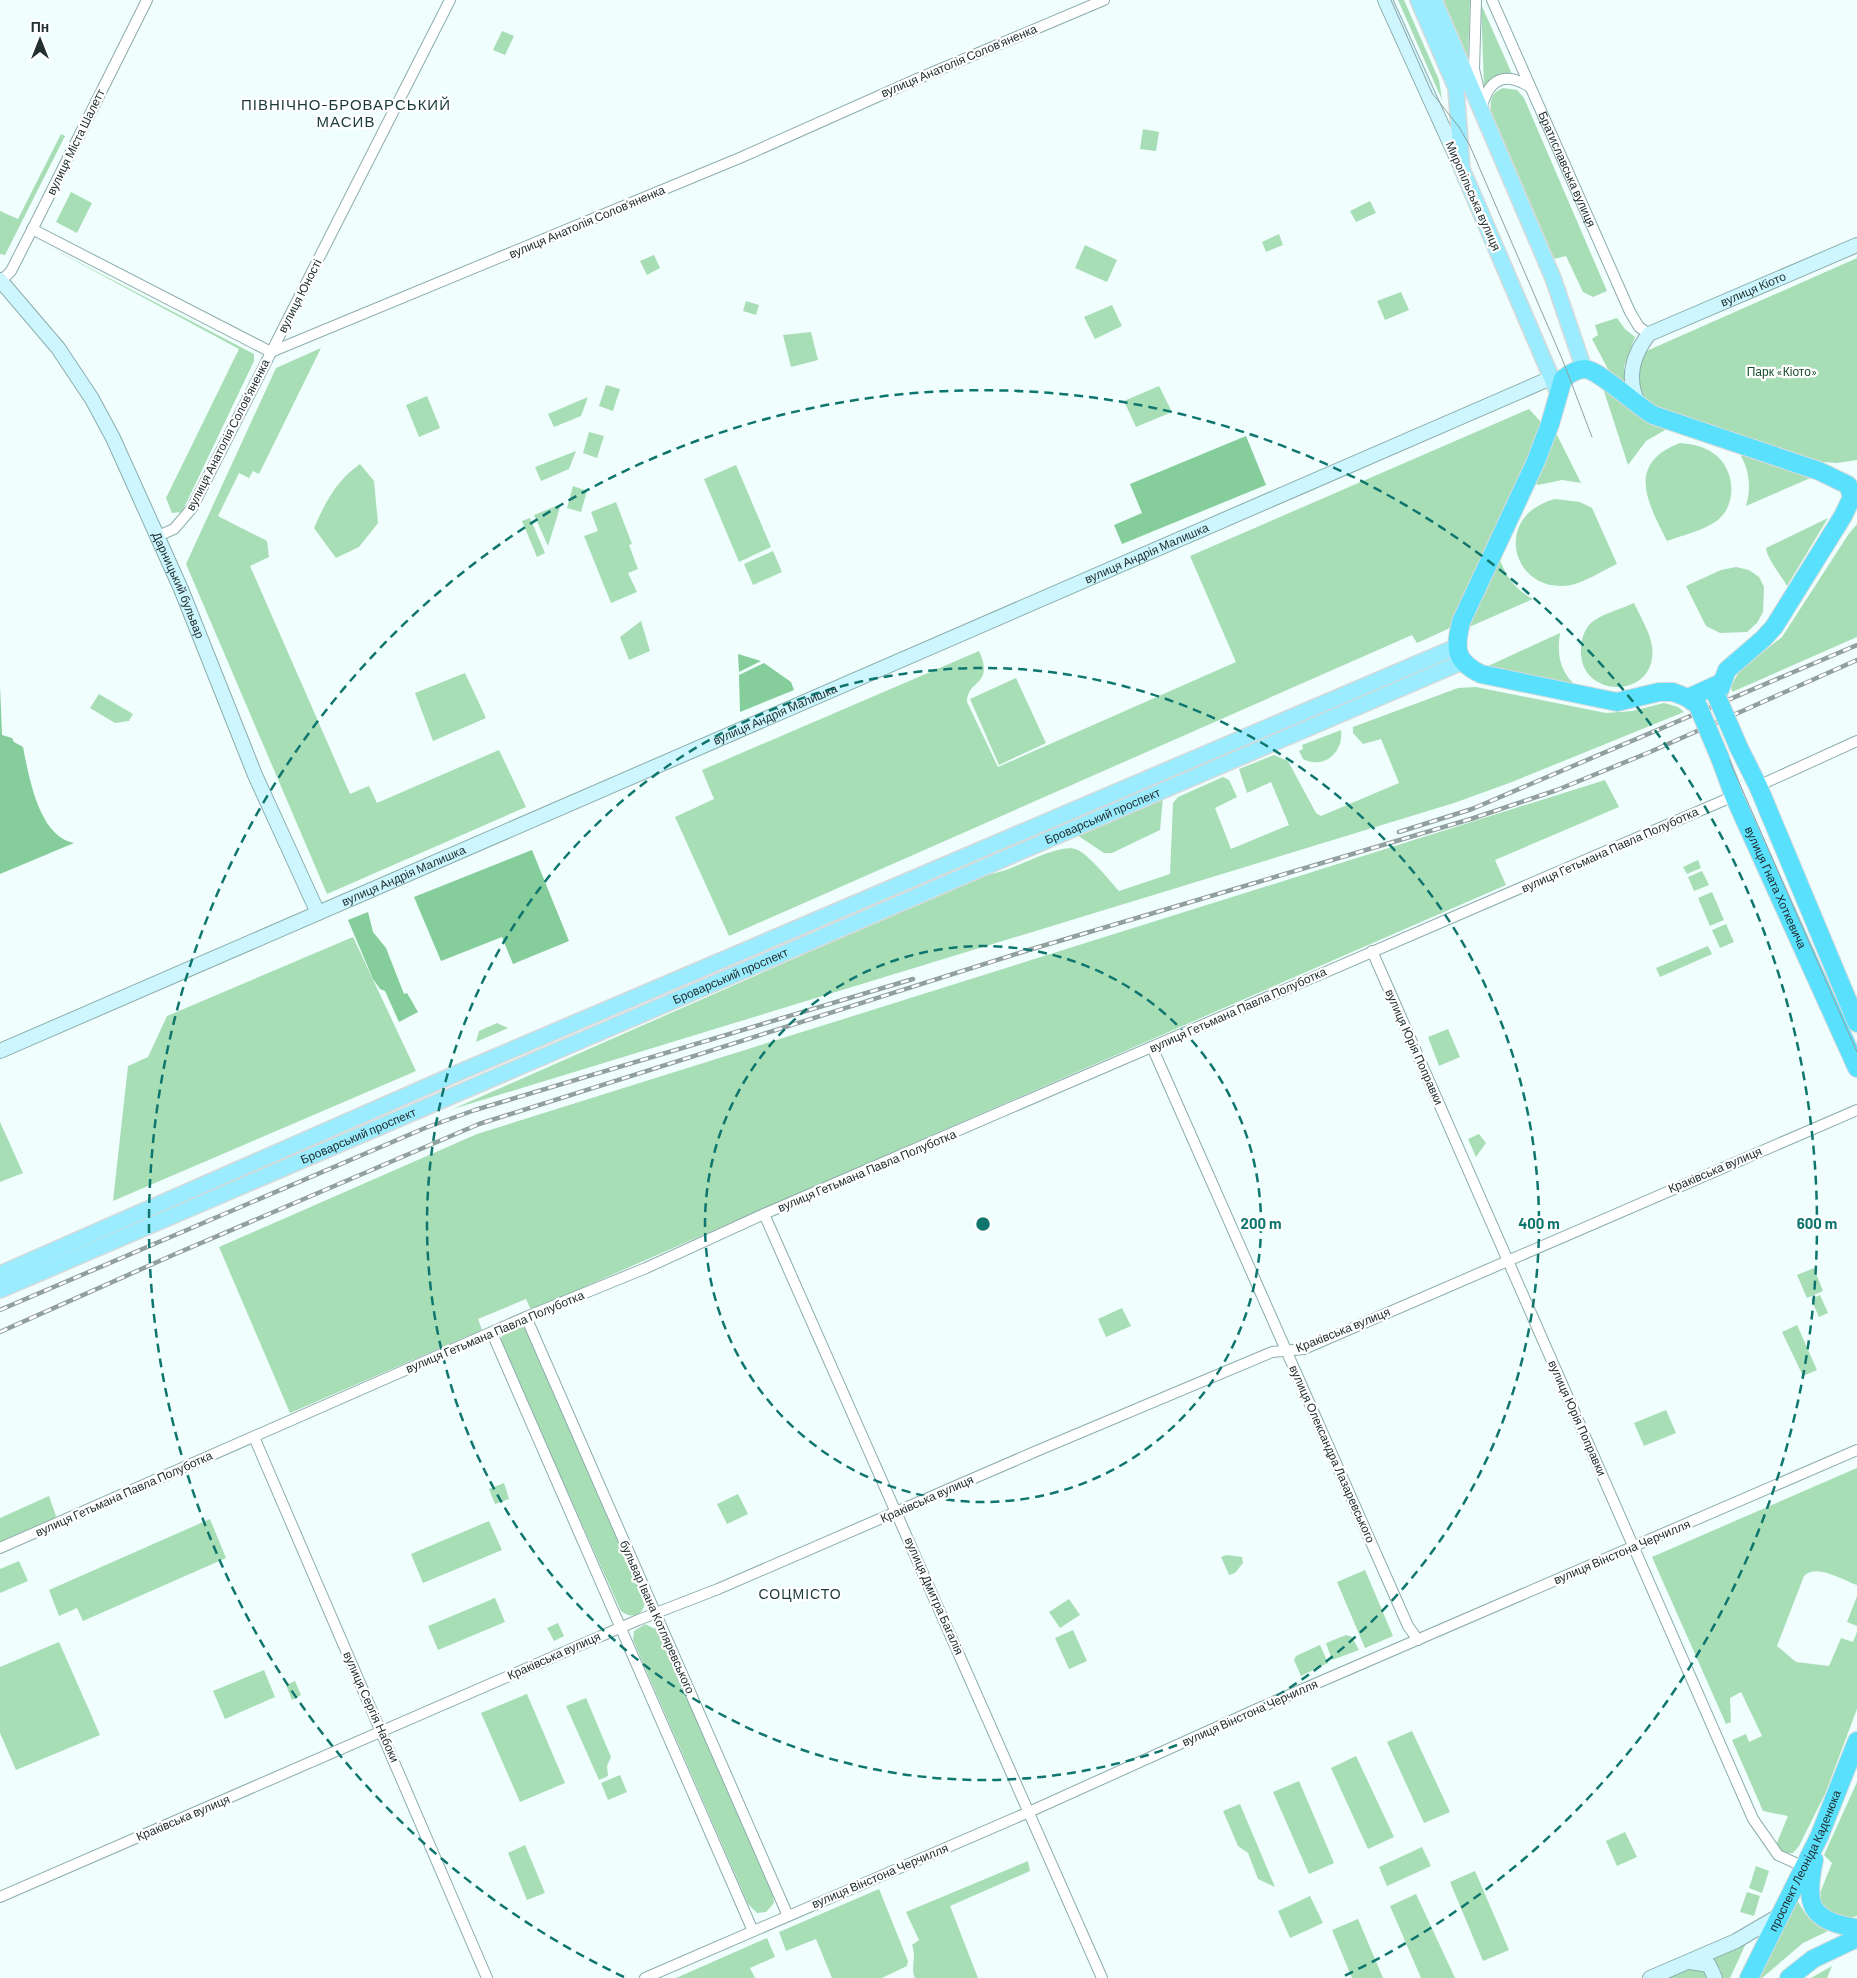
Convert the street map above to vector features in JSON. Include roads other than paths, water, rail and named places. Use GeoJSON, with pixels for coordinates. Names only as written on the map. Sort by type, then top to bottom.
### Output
{"type":"FeatureCollection","features":[{"type":"Feature","properties":{"kind":"highway"},"geometry":{"type":"LineString","coordinates":[[1584,369],[1604,378],[1642,409],[1653,415],[1819,471],[1854,489],[1843,516],[1774,627],[1727,670],[1719,690],[1693,702],[1673,692],[1659,692],[1630,700],[1603,700],[1481,674],[1459,655],[1460,622],[1536,460],[1550,424],[1554,385],[1584,369]]}},
{"type":"Feature","properties":{"kind":"highway","name":"вулиця Гната Хоткевича"},"geometry":{"type":"LineString","coordinates":[[1719,690],[1739,748],[1758,786],[1857,1023]]}},
{"type":"Feature","properties":{"kind":"highway","name":"вулиця Гната Хоткевича"},"geometry":{"type":"LineString","coordinates":[[1693,702],[1720,758],[1734,796],[1857,1068]]}},
{"type":"Feature","properties":{"kind":"highway","name":"проспект Леоніда Каденюка"},"geometry":{"type":"LineString","coordinates":[[1749,1978],[1819,1837],[1857,1741]]}},
{"type":"Feature","properties":{"kind":"highway"},"geometry":{"type":"LineString","coordinates":[[1819,1837],[1810,1881],[1809,1894],[1812,1905],[1826,1919],[1857,1928]]}},
{"type":"Feature","properties":{"kind":"highway"},"geometry":{"type":"LineString","coordinates":[[1789,1978],[1813,1959],[1857,1938]]}},
{"type":"Feature","properties":{"kind":"main road"},"geometry":{"type":"LineString","coordinates":[[1418,0],[1457,95],[1462,170]]}},
{"type":"Feature","properties":{"kind":"main road"},"geometry":{"type":"LineString","coordinates":[[1434,0],[1481,100],[1553,278],[1584,369]]}},
{"type":"Feature","properties":{"kind":"main road"},"geometry":{"type":"LineString","coordinates":[[1457,95],[1468,101],[1481,100]]}},
{"type":"Feature","properties":{"kind":"main road","name":"Миропільська вулиця"},"geometry":{"type":"LineString","coordinates":[[1462,170],[1554,385]]}},
{"type":"Feature","properties":{"kind":"main road","name":"Броварський проспект"},"geometry":{"type":"LineString","coordinates":[[0,1274],[468,1068],[1459,655]]}},
{"type":"Feature","properties":{"kind":"main road","name":"Броварський проспект"},"geometry":{"type":"LineString","coordinates":[[0,1290],[1459,655]]}},
{"type":"Feature","properties":{"kind":"street","name":"вулиця Міста Шалетт"},"geometry":{"type":"LineString","coordinates":[[0,280],[11,271],[147,0]]}},
{"type":"Feature","properties":{"kind":"street","name":"вулиця Юності"},"geometry":{"type":"LineString","coordinates":[[271,352],[450,0]]}},
{"type":"Feature","properties":{"kind":"street","name":"вулиця Анатолія Соловʼяненка"},"geometry":{"type":"LineString","coordinates":[[158,536],[174,529],[192,508],[271,352],[725,165],[808,127],[1104,0]]}},
{"type":"Feature","properties":{"kind":"street","name":"Миропільська вулиця"},"geometry":{"type":"LineString","coordinates":[[1385,0],[1462,170]]}},
{"type":"Feature","properties":{"kind":"street"},"geometry":{"type":"LineString","coordinates":[[1476,0],[1474,69],[1481,100]]}},
{"type":"Feature","properties":{"kind":"street","name":"Братиславська вулиця"},"geometry":{"type":"LineString","coordinates":[[1492,0],[1630,312],[1639,327],[1649,334]]}},
{"type":"Feature","properties":{"kind":"street"},"geometry":{"type":"LineString","coordinates":[[1481,100],[1496,82],[1509,77],[1520,80],[1531,87]]}},
{"type":"Feature","properties":{"kind":"street"},"geometry":{"type":"LineString","coordinates":[[32,229],[271,352]]}},
{"type":"Feature","properties":{"kind":"street","name":"вулиця Кіото"},"geometry":{"type":"LineString","coordinates":[[1649,334],[1857,245]]}},
{"type":"Feature","properties":{"kind":"street","name":"Дарницький бульвар"},"geometry":{"type":"LineString","coordinates":[[0,280],[58,348],[92,399],[113,438],[158,536],[255,775],[318,914]]}},
{"type":"Feature","properties":{"kind":"street"},"geometry":{"type":"LineString","coordinates":[[1642,409],[1636,398],[1632,372],[1634,358],[1649,334]]}},
{"type":"Feature","properties":{"kind":"street","name":"вулиця Андрія Малишка"},"geometry":{"type":"LineString","coordinates":[[0,1052],[1554,385]]}},
{"type":"Feature","properties":{"kind":"street"},"geometry":{"type":"LineString","coordinates":[[1758,786],[1857,741]]}},
{"type":"Feature","properties":{"kind":"street","name":"вулиця Гетьмана Павла Полуботка"},"geometry":{"type":"LineString","coordinates":[[0,1548],[526,1318],[637,1272],[764,1214],[1734,796]]}},
{"type":"Feature","properties":{"kind":"street","name":"вулиця Юрія Поправки"},"geometry":{"type":"LineString","coordinates":[[1372,951],[1754,1818],[1778,1855],[1804,1867]]}},
{"type":"Feature","properties":{"kind":"street","name":"вулиця Олександра Лазаревського"},"geometry":{"type":"LineString","coordinates":[[1152,1047],[1408,1626],[1418,1640]]}},
{"type":"Feature","properties":{"kind":"street","name":"Краківська вулиця"},"geometry":{"type":"LineString","coordinates":[[0,1897],[656,1612],[718,1589],[1039,1450],[1272,1352],[1287,1352],[1304,1348],[1857,1110]]}},
{"type":"Feature","properties":{"kind":"street","name":"вулиця Дмитра Багалія"},"geometry":{"type":"LineString","coordinates":[[764,1214],[1102,1978]]}},
{"type":"Feature","properties":{"kind":"street","name":"бульвар Івана Котляревського"},"geometry":{"type":"LineString","coordinates":[[526,1318],[788,1916]]}},
{"type":"Feature","properties":{"kind":"street"},"geometry":{"type":"LineString","coordinates":[[492,1333],[754,1931]]}},
{"type":"Feature","properties":{"kind":"street","name":"вулиця Сергія Набоки"},"geometry":{"type":"LineString","coordinates":[[254,1437],[487,1978]]}},
{"type":"Feature","properties":{"kind":"street","name":"вулиця Вінстона Черчилля"},"geometry":{"type":"LineString","coordinates":[[645,1978],[1029,1812],[1257,1709],[1857,1450]]}},
{"type":"Feature","properties":{"kind":"street"},"geometry":{"type":"LineString","coordinates":[[1650,1978],[1736,1941],[1778,1917]]}},
{"type":"Feature","properties":{"kind":"street"},"geometry":{"type":"LineString","coordinates":[[1689,1962],[1709,1965],[1715,1978]]}},
{"type":"Feature","properties":{"kind":"tram line"},"geometry":{"type":"LineString","coordinates":[[1391,0],[1432,93],[1459,127],[1470,146],[1563,361],[1592,437]]}},
{"type":"Feature","properties":{"kind":"tram line"},"geometry":{"type":"LineString","coordinates":[[1704,702],[1857,1052]]}},
{"type":"Feature","properties":{"kind":"railway"},"geometry":{"type":"LineString","coordinates":[[1399,832],[1472,809],[1857,645]]}},
{"type":"Feature","properties":{"kind":"railway"},"geometry":{"type":"LineString","coordinates":[[0,1332],[173,1255],[479,1124],[1032,949],[1474,818],[1557,790],[1650,752],[1857,660]]}},
{"type":"Feature","properties":{"kind":"railway"},"geometry":{"type":"LineString","coordinates":[[0,1310],[425,1128],[475,1110],[913,979]]}},
{"type":"Feature","properties":{"kind":"district","name":"ПІВНІЧНО-БРОВАРСЬКИЙ МАСИВ"},"geometry":{"type":"Point","coordinates":[346,114]}},
{"type":"Feature","properties":{"kind":"district","name":"СОЦМІСТО"},"geometry":{"type":"Point","coordinates":[800,1594]}},
{"type":"Feature","properties":{"kind":"park label","name":"Парк «Кіото»"},"geometry":{"type":"Point","coordinates":[1782,372]}}]}
